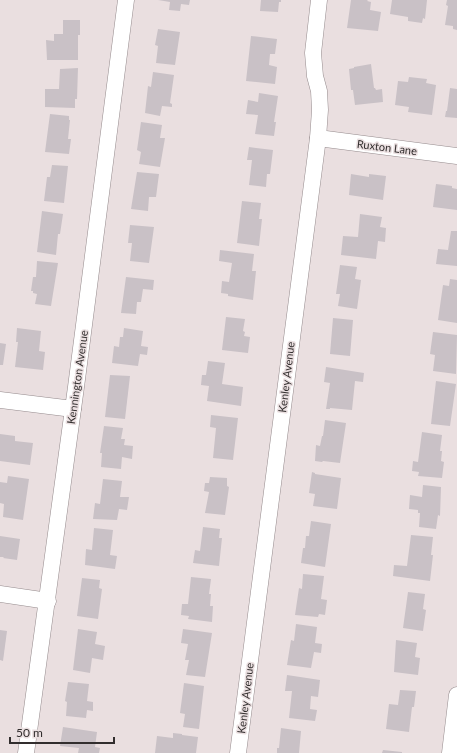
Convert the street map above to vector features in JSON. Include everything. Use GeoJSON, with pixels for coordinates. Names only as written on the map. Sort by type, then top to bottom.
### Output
{"type":"FeatureCollection","features":[{"type":"Feature","properties":{"kind":"street","name":"Kennington Avenue"},"geometry":{"type":"LineString","coordinates":[[26,753],[48,601],[126,0]]}},
{"type":"Feature","properties":{"kind":"street","name":"Kenley Avenue"},"geometry":{"type":"LineString","coordinates":[[238,753],[318,138],[320,110],[313,53],[318,0]]}},
{"type":"Feature","properties":{"kind":"street","name":"Ruxton Lane"},"geometry":{"type":"LineString","coordinates":[[318,138],[457,156]]}},
{"type":"Feature","properties":{"kind":"street"},"geometry":{"type":"LineString","coordinates":[[0,400],[73,409]]}},
{"type":"Feature","properties":{"kind":"street"},"geometry":{"type":"LineString","coordinates":[[0,594],[48,601]]}},
{"type":"Feature","properties":{"kind":"street"},"geometry":{"type":"LineString","coordinates":[[450,753],[457,695]]}},
{"type":"Feature","properties":{"kind":"building"},"geometry":{"type":"Polygon","coordinates":[[[158,0],[190,0],[189,5],[181,4],[180,11],[169,10],[170,2],[158,0]]]}},
{"type":"Feature","properties":{"kind":"building"},"geometry":{"type":"Polygon","coordinates":[[[261,0],[281,0],[281,2],[279,2],[278,12],[260,11],[261,0]]]}},
{"type":"Feature","properties":{"kind":"building"},"geometry":{"type":"Polygon","coordinates":[[[351,0],[368,0],[367,1],[371,2],[370,10],[381,12],[378,31],[347,28],[351,0]]]}},
{"type":"Feature","properties":{"kind":"building"},"geometry":{"type":"Polygon","coordinates":[[[392,0],[427,0],[425,19],[423,18],[422,23],[408,21],[408,17],[390,14],[392,0]]]}},
{"type":"Feature","properties":{"kind":"building"},"geometry":{"type":"Polygon","coordinates":[[[447,0],[457,0],[457,30],[453,29],[453,26],[445,25],[448,6],[446,5],[447,0]]]}},
{"type":"Feature","properties":{"kind":"building"},"geometry":{"type":"Polygon","coordinates":[[[63,20],[80,20],[80,35],[78,35],[78,60],[47,60],[46,40],[54,41],[54,34],[63,34],[63,20]]]}},
{"type":"Feature","properties":{"kind":"building"},"geometry":{"type":"Polygon","coordinates":[[[158,29],[180,32],[175,65],[156,63],[158,46],[155,45],[158,29]]]}},
{"type":"Feature","properties":{"kind":"building"},"geometry":{"type":"Polygon","coordinates":[[[251,36],[277,39],[275,54],[270,54],[269,65],[277,67],[275,84],[246,81],[251,36]]]}},
{"type":"Feature","properties":{"kind":"building"},"geometry":{"type":"Polygon","coordinates":[[[371,64],[374,88],[376,90],[382,89],[383,102],[355,105],[353,90],[351,90],[349,69],[371,64]]]}},
{"type":"Feature","properties":{"kind":"building"},"geometry":{"type":"Polygon","coordinates":[[[78,68],[77,99],[75,99],[75,108],[45,107],[45,89],[59,89],[60,69],[78,68]]]}},
{"type":"Feature","properties":{"kind":"building"},"geometry":{"type":"Polygon","coordinates":[[[153,72],[174,75],[170,103],[172,104],[172,107],[162,106],[160,116],[145,113],[148,86],[151,87],[153,72]]]}},
{"type":"Feature","properties":{"kind":"building"},"geometry":{"type":"Polygon","coordinates":[[[409,77],[427,79],[426,83],[436,85],[432,115],[408,112],[409,107],[395,105],[398,81],[408,82],[409,77]]]}},
{"type":"Feature","properties":{"kind":"building"},"geometry":{"type":"Polygon","coordinates":[[[450,88],[457,89],[457,118],[445,117],[450,88]]]}},
{"type":"Feature","properties":{"kind":"building"},"geometry":{"type":"Polygon","coordinates":[[[259,93],[278,96],[274,122],[276,122],[274,136],[255,134],[258,115],[246,114],[248,100],[258,102],[259,93]]]}},
{"type":"Feature","properties":{"kind":"building"},"geometry":{"type":"Polygon","coordinates":[[[50,114],[69,116],[68,139],[71,139],[69,154],[45,152],[50,114]]]}},
{"type":"Feature","properties":{"kind":"building"},"geometry":{"type":"Polygon","coordinates":[[[141,122],[162,125],[160,138],[165,138],[160,167],[139,164],[141,152],[137,150],[141,122]]]}},
{"type":"Feature","properties":{"kind":"building"},"geometry":{"type":"Polygon","coordinates":[[[249,147],[273,150],[270,174],[267,174],[266,187],[249,185],[252,160],[247,160],[249,147]]]}},
{"type":"Feature","properties":{"kind":"building"},"geometry":{"type":"Polygon","coordinates":[[[52,165],[68,166],[64,203],[44,201],[47,177],[50,177],[52,165]]]}},
{"type":"Feature","properties":{"kind":"building"},"geometry":{"type":"Polygon","coordinates":[[[137,172],[159,174],[156,197],[149,197],[148,211],[131,209],[137,172]]]}},
{"type":"Feature","properties":{"kind":"building"},"geometry":{"type":"Polygon","coordinates":[[[351,174],[369,177],[369,174],[386,176],[383,200],[349,195],[351,174]]]}},
{"type":"Feature","properties":{"kind":"building"},"geometry":{"type":"Polygon","coordinates":[[[436,184],[452,186],[452,188],[457,189],[457,210],[433,207],[436,184]]]}},
{"type":"Feature","properties":{"kind":"building"},"geometry":{"type":"Polygon","coordinates":[[[242,201],[261,203],[259,219],[262,219],[259,246],[237,243],[242,201]]]}},
{"type":"Feature","properties":{"kind":"building"},"geometry":{"type":"Polygon","coordinates":[[[42,211],[63,214],[60,234],[58,234],[56,255],[37,252],[42,211]]]}},
{"type":"Feature","properties":{"kind":"building"},"geometry":{"type":"Polygon","coordinates":[[[360,214],[382,217],[380,227],[386,228],[385,242],[378,241],[376,259],[341,255],[343,236],[358,237],[360,214]]]}},
{"type":"Feature","properties":{"kind":"building"},"geometry":{"type":"Polygon","coordinates":[[[130,225],[154,227],[149,263],[130,261],[132,243],[128,243],[130,225]]]}},
{"type":"Feature","properties":{"kind":"building"},"geometry":{"type":"Polygon","coordinates":[[[451,231],[457,231],[457,266],[436,264],[438,249],[448,250],[451,231]]]}},
{"type":"Feature","properties":{"kind":"building"},"geometry":{"type":"Polygon","coordinates":[[[220,250],[254,254],[252,271],[256,271],[253,300],[228,296],[228,294],[221,293],[222,281],[229,282],[232,263],[219,261],[220,250]]]}},
{"type":"Feature","properties":{"kind":"building"},"geometry":{"type":"Polygon","coordinates":[[[37,261],[58,263],[51,306],[35,304],[37,294],[31,291],[33,277],[36,277],[37,261]]]}},
{"type":"Feature","properties":{"kind":"building"},"geometry":{"type":"Polygon","coordinates":[[[340,265],[357,267],[355,279],[361,280],[357,309],[338,306],[340,294],[336,294],[340,265]]]}},
{"type":"Feature","properties":{"kind":"building"},"geometry":{"type":"Polygon","coordinates":[[[126,277],[154,280],[153,290],[143,289],[141,302],[137,302],[136,314],[121,313],[126,277]]]}},
{"type":"Feature","properties":{"kind":"building"},"geometry":{"type":"Polygon","coordinates":[[[450,279],[457,280],[457,323],[438,320],[443,285],[449,286],[450,279]]]}},
{"type":"Feature","properties":{"kind":"building"},"geometry":{"type":"Polygon","coordinates":[[[226,317],[245,319],[243,331],[245,332],[244,336],[250,337],[248,353],[222,350],[226,317]]]}},
{"type":"Feature","properties":{"kind":"building"},"geometry":{"type":"Polygon","coordinates":[[[333,318],[353,320],[350,356],[330,354],[333,318]]]}},
{"type":"Feature","properties":{"kind":"building"},"geometry":{"type":"Polygon","coordinates":[[[17,328],[41,331],[39,351],[45,352],[43,370],[15,367],[18,342],[16,342],[17,328]]]}},
{"type":"Feature","properties":{"kind":"building"},"geometry":{"type":"Polygon","coordinates":[[[124,328],[143,331],[141,346],[148,347],[147,355],[140,354],[138,366],[112,363],[114,346],[119,347],[120,337],[123,337],[124,328]]]}},
{"type":"Feature","properties":{"kind":"building"},"geometry":{"type":"Polygon","coordinates":[[[433,332],[457,335],[456,374],[433,371],[435,355],[430,354],[433,332]]]}},
{"type":"Feature","properties":{"kind":"building"},"geometry":{"type":"Polygon","coordinates":[[[0,343],[6,344],[3,365],[0,365],[0,343]]]}},
{"type":"Feature","properties":{"kind":"building"},"geometry":{"type":"Polygon","coordinates":[[[208,361],[225,363],[222,384],[243,387],[241,406],[207,401],[209,386],[201,385],[202,375],[206,375],[208,361]]]}},
{"type":"Feature","properties":{"kind":"building"},"geometry":{"type":"Polygon","coordinates":[[[326,367],[364,373],[363,382],[355,381],[352,410],[326,409],[330,383],[324,382],[326,367]]]}},
{"type":"Feature","properties":{"kind":"building"},"geometry":{"type":"Polygon","coordinates":[[[110,375],[130,376],[125,419],[105,417],[110,375]]]}},
{"type":"Feature","properties":{"kind":"building"},"geometry":{"type":"Polygon","coordinates":[[[436,381],[456,384],[450,426],[431,424],[436,381]]]}},
{"type":"Feature","properties":{"kind":"building"},"geometry":{"type":"Polygon","coordinates":[[[211,415],[238,418],[233,460],[213,458],[216,428],[210,427],[211,415]]]}},
{"type":"Feature","properties":{"kind":"building"},"geometry":{"type":"Polygon","coordinates":[[[325,420],[346,423],[340,463],[315,461],[316,445],[320,446],[325,420]]]}},
{"type":"Feature","properties":{"kind":"building"},"geometry":{"type":"Polygon","coordinates":[[[104,426],[123,428],[121,439],[125,439],[124,445],[133,446],[132,459],[122,457],[121,469],[101,467],[102,453],[100,453],[104,426]]]}},
{"type":"Feature","properties":{"kind":"building"},"geometry":{"type":"Polygon","coordinates":[[[422,432],[442,435],[440,451],[442,451],[441,461],[444,462],[442,478],[418,476],[419,472],[412,471],[413,461],[418,462],[422,432]]]}},
{"type":"Feature","properties":{"kind":"building"},"geometry":{"type":"Polygon","coordinates":[[[0,434],[15,436],[15,441],[33,443],[30,465],[0,461],[0,434]]]}},
{"type":"Feature","properties":{"kind":"building"},"geometry":{"type":"Polygon","coordinates":[[[312,472],[315,474],[341,478],[337,509],[313,506],[315,494],[309,493],[312,472]]]}},
{"type":"Feature","properties":{"kind":"building"},"geometry":{"type":"Polygon","coordinates":[[[8,476],[29,479],[23,520],[3,517],[4,504],[0,503],[0,482],[7,483],[8,476]]]}},
{"type":"Feature","properties":{"kind":"building"},"geometry":{"type":"Polygon","coordinates":[[[210,477],[227,478],[227,486],[229,487],[225,515],[205,513],[209,492],[204,491],[205,483],[209,483],[210,477]]]}},
{"type":"Feature","properties":{"kind":"building"},"geometry":{"type":"Polygon","coordinates":[[[103,479],[122,481],[120,497],[129,497],[127,510],[119,509],[117,520],[93,519],[95,503],[100,504],[103,479]]]}},
{"type":"Feature","properties":{"kind":"building"},"geometry":{"type":"Polygon","coordinates":[[[423,485],[441,487],[440,516],[438,515],[436,529],[419,527],[420,513],[418,513],[418,510],[409,509],[410,495],[422,497],[423,485]]]}},
{"type":"Feature","properties":{"kind":"building"},"geometry":{"type":"Polygon","coordinates":[[[311,521],[331,524],[325,567],[301,563],[303,548],[305,548],[306,536],[309,536],[311,521]]]}},
{"type":"Feature","properties":{"kind":"building"},"geometry":{"type":"Polygon","coordinates":[[[203,527],[220,529],[219,538],[222,538],[219,566],[193,563],[195,550],[200,551],[203,527]]]}},
{"type":"Feature","properties":{"kind":"building"},"geometry":{"type":"Polygon","coordinates":[[[94,528],[113,530],[110,555],[117,556],[115,569],[85,565],[86,549],[92,550],[94,528]]]}},
{"type":"Feature","properties":{"kind":"building"},"geometry":{"type":"Polygon","coordinates":[[[411,535],[433,537],[431,555],[433,555],[430,581],[393,576],[394,565],[407,566],[411,535]]]}},
{"type":"Feature","properties":{"kind":"building"},"geometry":{"type":"Polygon","coordinates":[[[0,536],[20,539],[17,560],[0,557],[0,536]]]}},
{"type":"Feature","properties":{"kind":"building"},"geometry":{"type":"Polygon","coordinates":[[[303,574],[324,576],[321,599],[327,600],[325,615],[319,614],[318,617],[295,615],[299,588],[302,589],[303,574]]]}},
{"type":"Feature","properties":{"kind":"building"},"geometry":{"type":"Polygon","coordinates":[[[191,577],[211,579],[209,594],[211,594],[210,606],[213,606],[212,622],[188,619],[189,616],[181,615],[182,604],[188,604],[191,577]]]}},
{"type":"Feature","properties":{"kind":"building"},"geometry":{"type":"Polygon","coordinates":[[[82,578],[100,580],[99,588],[102,589],[98,619],[77,616],[82,578]]]}},
{"type":"Feature","properties":{"kind":"building"},"geometry":{"type":"Polygon","coordinates":[[[408,592],[425,594],[423,609],[426,610],[423,631],[403,628],[408,592]]]}},
{"type":"Feature","properties":{"kind":"building"},"geometry":{"type":"Polygon","coordinates":[[[296,624],[317,627],[315,643],[322,644],[321,653],[314,652],[311,668],[287,665],[291,640],[294,641],[296,624]]]}},
{"type":"Feature","properties":{"kind":"building"},"geometry":{"type":"Polygon","coordinates":[[[78,629],[97,632],[95,644],[105,646],[103,660],[92,658],[90,673],[73,670],[78,629]]]}},
{"type":"Feature","properties":{"kind":"building"},"geometry":{"type":"Polygon","coordinates":[[[183,629],[212,633],[205,677],[186,675],[189,660],[185,660],[188,644],[181,643],[183,629]]]}},
{"type":"Feature","properties":{"kind":"building"},"geometry":{"type":"Polygon","coordinates":[[[0,630],[7,631],[3,661],[0,660],[0,630]]]}},
{"type":"Feature","properties":{"kind":"building"},"geometry":{"type":"Polygon","coordinates":[[[396,640],[417,643],[415,657],[420,658],[418,675],[394,672],[396,640]]]}},
{"type":"Feature","properties":{"kind":"building"},"geometry":{"type":"Polygon","coordinates":[[[287,675],[320,680],[318,697],[311,696],[310,709],[317,710],[315,721],[289,718],[292,691],[285,691],[287,675]]]}},
{"type":"Feature","properties":{"kind":"building"},"geometry":{"type":"Polygon","coordinates":[[[68,682],[89,684],[87,701],[93,702],[93,711],[87,710],[86,718],[66,716],[67,702],[65,701],[68,682]]]}},
{"type":"Feature","properties":{"kind":"building"},"geometry":{"type":"Polygon","coordinates":[[[184,683],[204,686],[199,729],[183,727],[185,714],[180,713],[184,683]]]}},
{"type":"Feature","properties":{"kind":"building"},"geometry":{"type":"Polygon","coordinates":[[[400,690],[416,691],[414,707],[412,707],[409,732],[386,729],[389,704],[398,705],[400,690]]]}},
{"type":"Feature","properties":{"kind":"building"},"geometry":{"type":"Polygon","coordinates":[[[63,727],[97,732],[95,747],[100,748],[99,753],[78,753],[79,748],[60,746],[63,727]]]}},
{"type":"Feature","properties":{"kind":"building"},"geometry":{"type":"Polygon","coordinates":[[[281,728],[301,731],[299,753],[277,753],[281,728]]]}},
{"type":"Feature","properties":{"kind":"building"},"geometry":{"type":"Polygon","coordinates":[[[173,733],[198,737],[196,753],[155,753],[157,736],[173,738],[173,733]]]}},
{"type":"Feature","properties":{"kind":"building"},"geometry":{"type":"Polygon","coordinates":[[[383,750],[402,752],[402,753],[382,753],[383,750]]]}}]}
